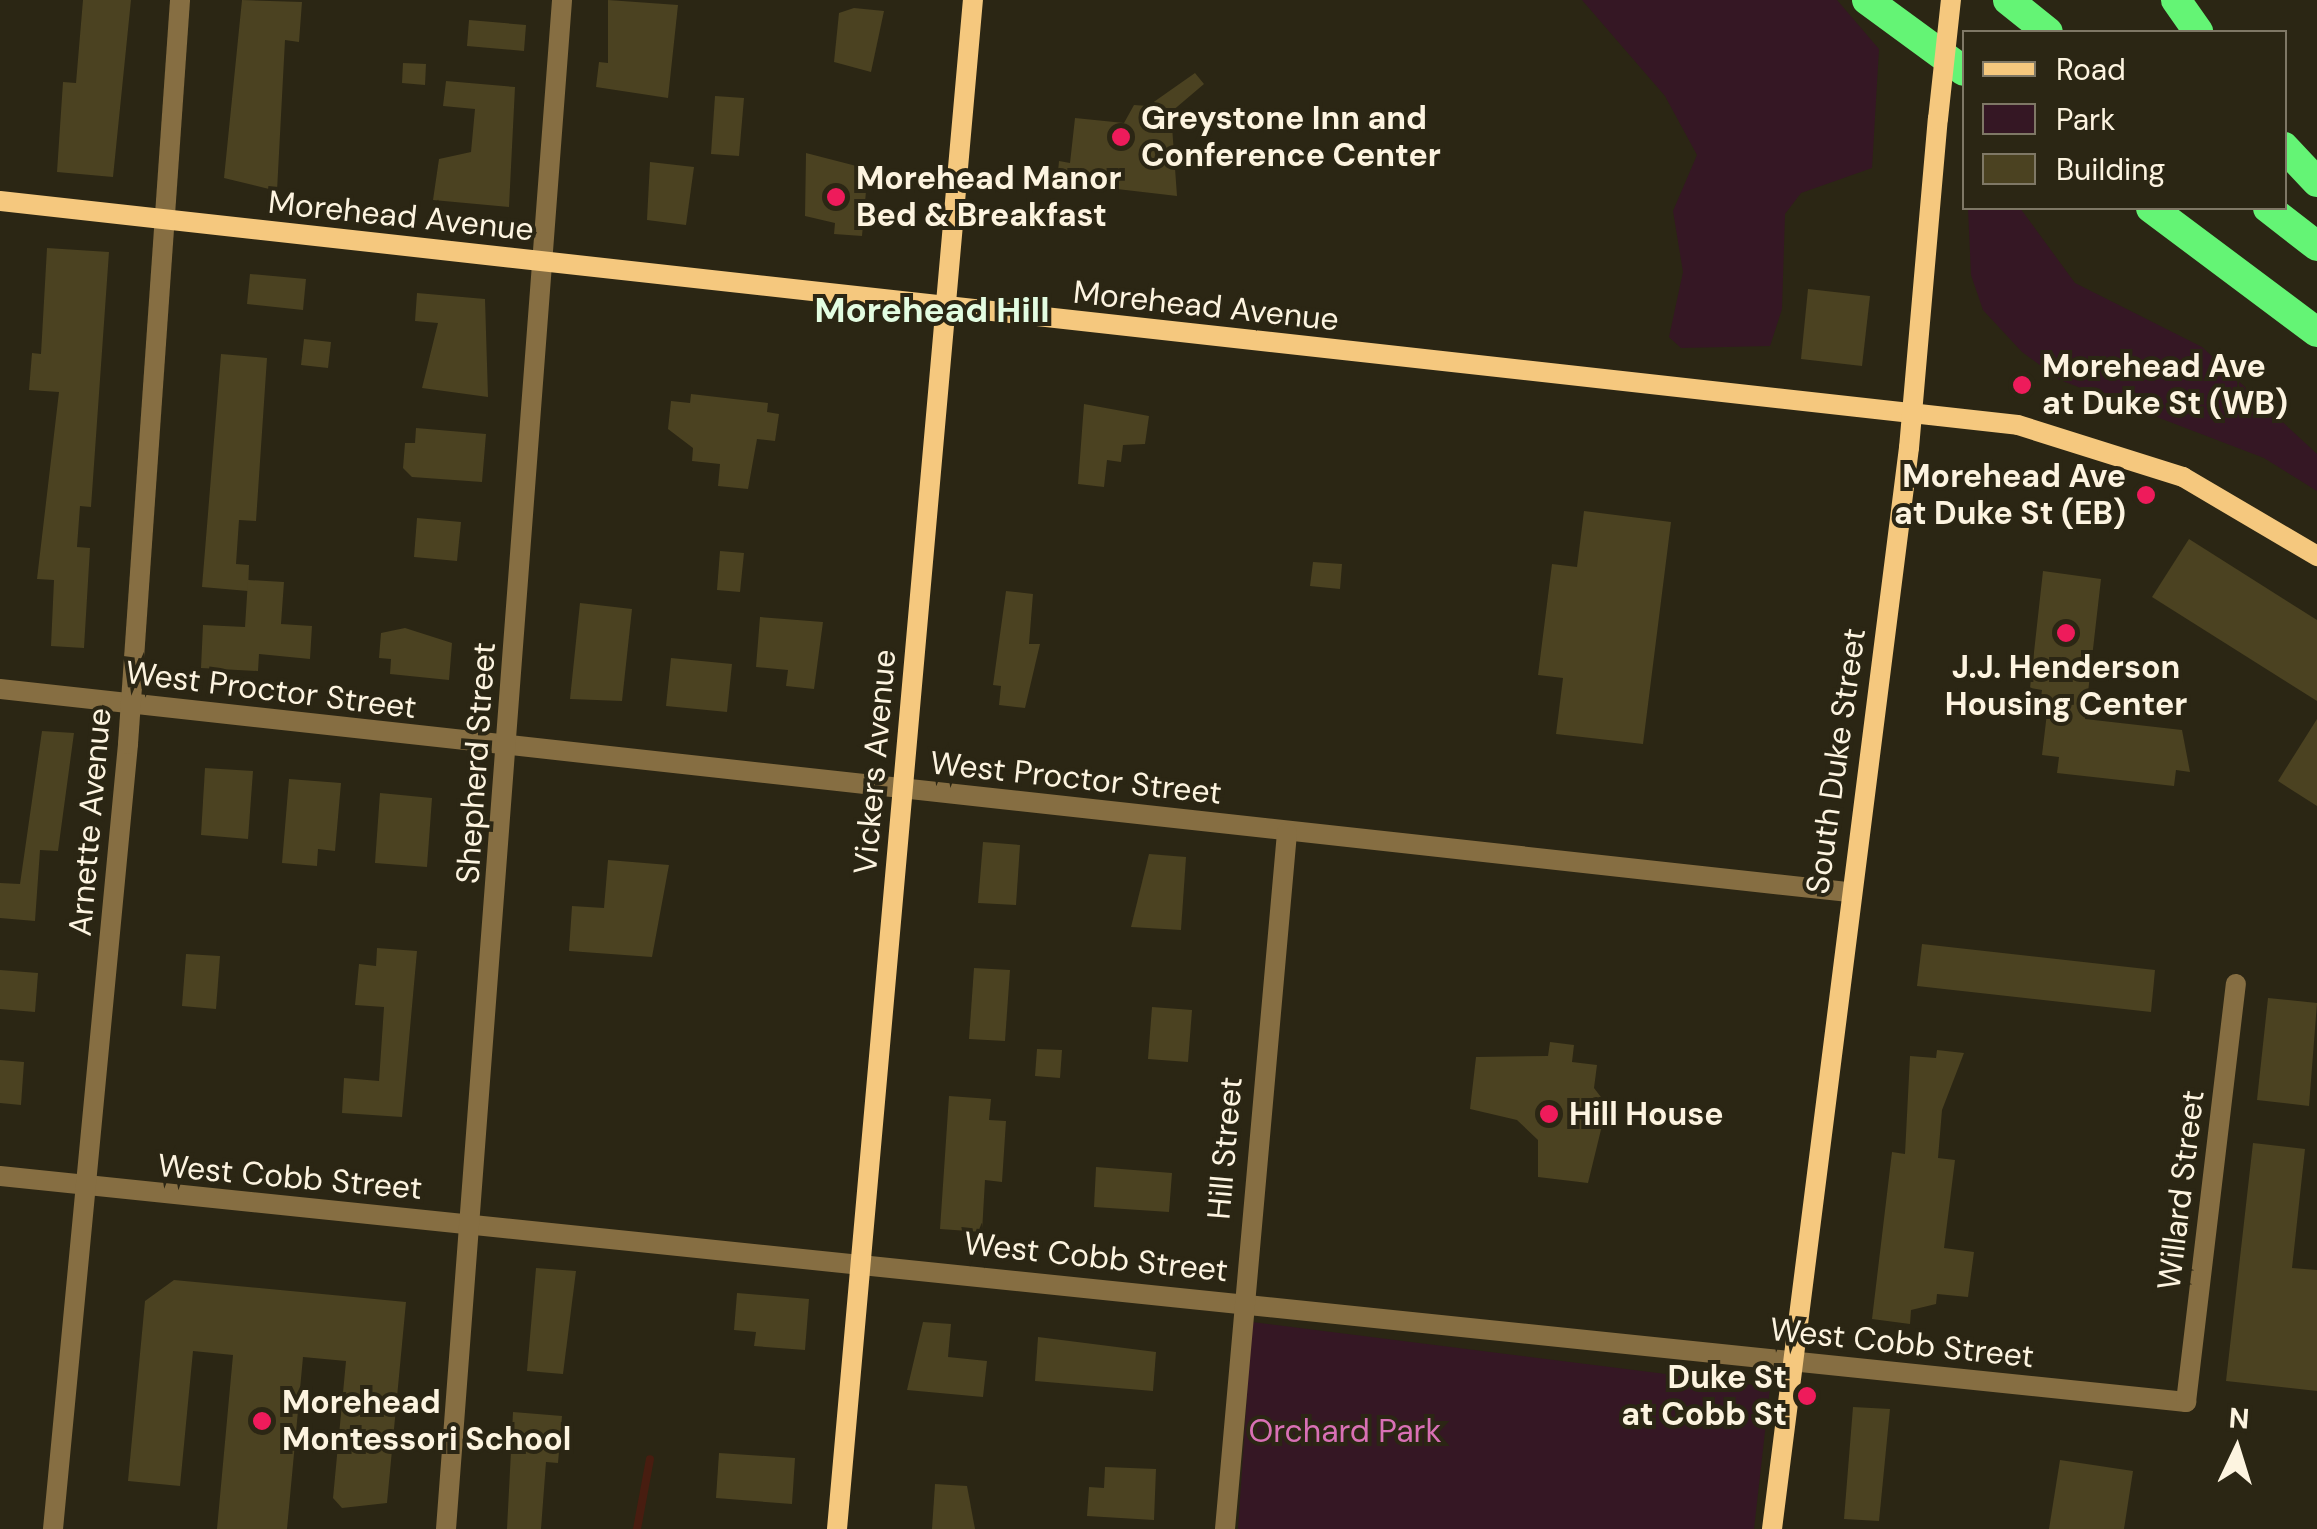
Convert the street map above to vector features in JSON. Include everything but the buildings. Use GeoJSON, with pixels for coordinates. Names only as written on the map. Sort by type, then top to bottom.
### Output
{"type":"FeatureCollection","features":[{"type":"Feature","properties":{"kind":"highway"},"geometry":{"type":"LineString","coordinates":[[1867,0],[1962,70]]}},
{"type":"Feature","properties":{"kind":"highway"},"geometry":{"type":"LineString","coordinates":[[1892,0],[1962,60]]}},
{"type":"Feature","properties":{"kind":"highway"},"geometry":{"type":"LineString","coordinates":[[2008,0],[2046,30]]}},
{"type":"Feature","properties":{"kind":"highway"},"geometry":{"type":"LineString","coordinates":[[2176,0],[2197,30]]}},
{"type":"Feature","properties":{"kind":"highway"},"geometry":{"type":"LineString","coordinates":[[2287,149],[2317,182]]}},
{"type":"Feature","properties":{"kind":"highway"},"geometry":{"type":"LineString","coordinates":[[2154,210],[2317,332]]}},
{"type":"Feature","properties":{"kind":"highway"},"geometry":{"type":"LineString","coordinates":[[2271,210],[2317,246]]}},
{"type":"Feature","properties":{"kind":"main road","name":"Vickers Avenue"},"geometry":{"type":"LineString","coordinates":[[837,1529],[973,0]]}},
{"type":"Feature","properties":{"kind":"main road","name":"South Duke Street"},"geometry":{"type":"LineString","coordinates":[[1772,1529],[1848,892],[1912,412],[1951,0]]}},
{"type":"Feature","properties":{"kind":"main road","name":"Morehead Avenue"},"geometry":{"type":"LineString","coordinates":[[0,201],[2018,425],[2120,452],[2209,489],[2317,556]]}},
{"type":"Feature","properties":{"kind":"street","name":"Arnette Avenue"},"geometry":{"type":"LineString","coordinates":[[53,1529],[131,703],[180,0]]}},
{"type":"Feature","properties":{"kind":"street","name":"Shepherd Street"},"geometry":{"type":"LineString","coordinates":[[446,1529],[562,0]]}},
{"type":"Feature","properties":{"kind":"street","name":"West Proctor Street"},"geometry":{"type":"LineString","coordinates":[[0,689],[508,749],[1848,892]]}},
{"type":"Feature","properties":{"kind":"street","name":"Hill Street"},"geometry":{"type":"LineString","coordinates":[[1225,1529],[1287,832]]}},
{"type":"Feature","properties":{"kind":"street","name":"Willard Street"},"geometry":{"type":"LineString","coordinates":[[2186,1402],[2236,984]]}},
{"type":"Feature","properties":{"kind":"street","name":"West Cobb Street"},"geometry":{"type":"LineString","coordinates":[[0,1176],[2186,1402]]}},
{"type":"Feature","properties":{"kind":"green space"},"geometry":{"type":"Polygon","coordinates":[[[1582,0],[1837,0],[1879,49],[1872,168],[1801,193],[1785,214],[1782,309],[1770,346],[1681,348],[1669,337],[1683,272],[1673,211],[1697,155],[1665,96],[1582,0]]]}},
{"type":"Feature","properties":{"kind":"green space"},"geometry":{"type":"Polygon","coordinates":[[[1968,210],[2021,210],[2075,283],[2202,347],[2317,454],[2317,491],[2264,458],[2060,380],[2022,352],[1983,310],[1971,275],[1968,210]]]}},
{"type":"Feature","properties":{"kind":"green space","name":"Orchard Park"},"geometry":{"type":"Polygon","coordinates":[[[1252,1322],[1770,1387],[1754,1529],[1238,1529],[1252,1322]]]}},
{"type":"Feature","properties":{"kind":"waterway"},"geometry":{"type":"LineString","coordinates":[[637,1529],[650,1459]]}},
{"type":"Feature","properties":{"kind":"place","name":"Greystone Inn and Conference Center"},"geometry":{"type":"Point","coordinates":[1121,137]}},
{"type":"Feature","properties":{"kind":"place","name":"Morehead Manor Bed & Breakfast"},"geometry":{"type":"Point","coordinates":[836,197]}},
{"type":"Feature","properties":{"kind":"place","name":"Morehead Ave at Duke St (WB)"},"geometry":{"type":"Point","coordinates":[2022,385]}},
{"type":"Feature","properties":{"kind":"place","name":"Morehead Ave at Duke St (EB)"},"geometry":{"type":"Point","coordinates":[2146,495]}},
{"type":"Feature","properties":{"kind":"place","name":"J.J. Henderson Housing Center"},"geometry":{"type":"Point","coordinates":[2066,633]}},
{"type":"Feature","properties":{"kind":"place","name":"Hill House"},"geometry":{"type":"Point","coordinates":[1549,1114]}},
{"type":"Feature","properties":{"kind":"place","name":"Duke St at Cobb St"},"geometry":{"type":"Point","coordinates":[1807,1396]}},
{"type":"Feature","properties":{"kind":"place","name":"Morehead Montessori School"},"geometry":{"type":"Point","coordinates":[262,1421]}},
{"type":"Feature","properties":{"kind":"district","name":"Morehead Hill"},"geometry":{"type":"Point","coordinates":[932,310]}}]}
